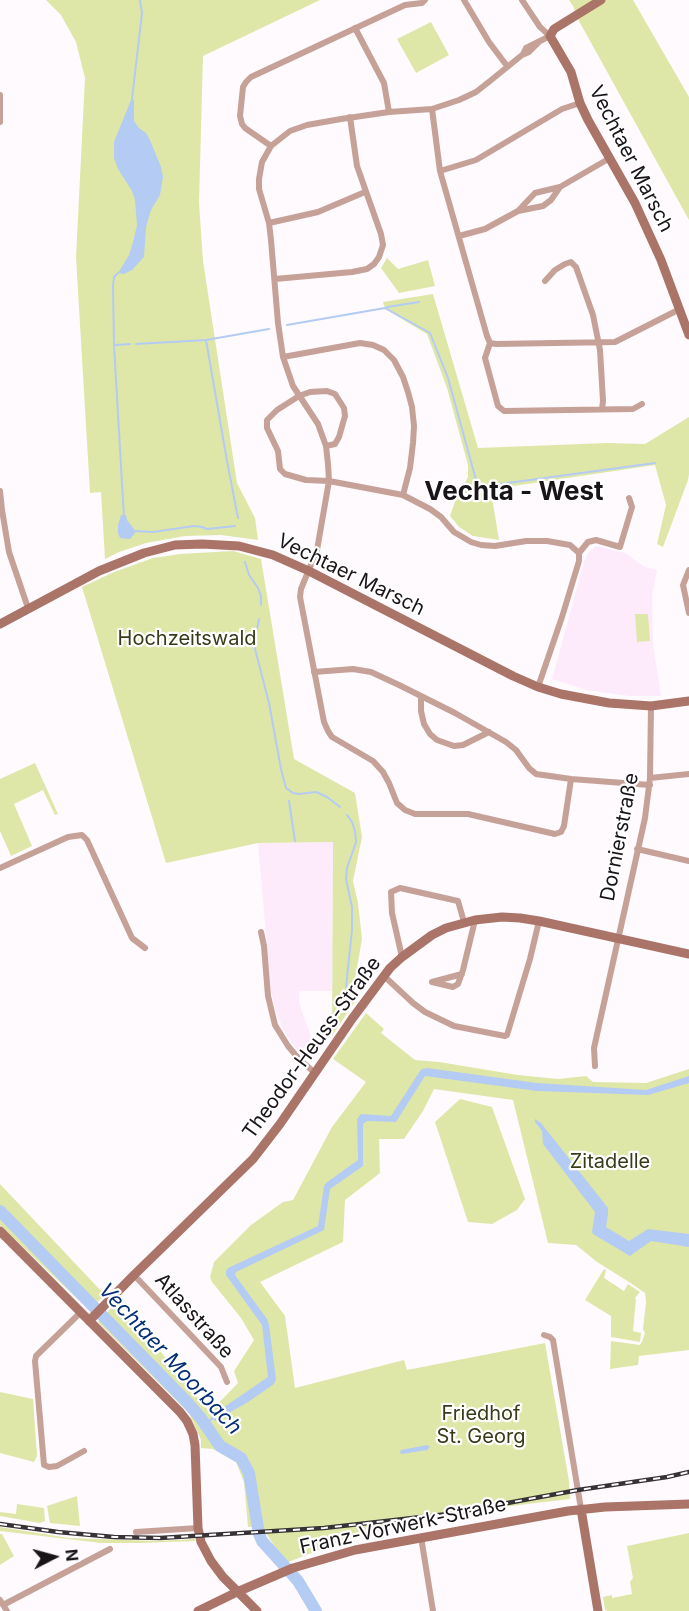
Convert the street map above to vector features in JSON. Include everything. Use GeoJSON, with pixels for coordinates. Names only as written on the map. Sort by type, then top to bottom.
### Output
{"type":"FeatureCollection","features":[{"type":"Feature","properties":{"kind":"street"},"geometry":{"type":"LineString","coordinates":[[271,146],[242,124],[240,116],[243,87],[246,82],[251,77],[405,5],[411,0]]}},
{"type":"Feature","properties":{"kind":"street"},"geometry":{"type":"LineString","coordinates":[[405,5],[422,3],[425,0]]}},
{"type":"Feature","properties":{"kind":"street"},"geometry":{"type":"LineString","coordinates":[[464,0],[489,42],[507,66]]}},
{"type":"Feature","properties":{"kind":"street"},"geometry":{"type":"LineString","coordinates":[[522,0],[540,27],[550,36]]}},
{"type":"Feature","properties":{"kind":"street"},"geometry":{"type":"LineString","coordinates":[[571,779],[564,826],[561,832],[555,834],[468,814],[415,814],[405,810],[397,803],[383,772],[373,761],[332,737],[327,731],[300,597],[317,550],[329,481],[326,446],[318,424],[289,376],[283,357],[269,223],[259,179],[262,162],[271,146],[290,132],[307,125],[350,117],[432,109],[468,97],[529,52],[538,42],[550,36],[554,29],[601,0]]}},
{"type":"Feature","properties":{"kind":"street"},"geometry":{"type":"LineString","coordinates":[[355,28],[384,83],[389,112]]}},
{"type":"Feature","properties":{"kind":"street","name":"Vechtaer Marsch"},"geometry":{"type":"LineString","coordinates":[[550,36],[571,72],[580,103],[643,221],[661,260],[689,335]]}},
{"type":"Feature","properties":{"kind":"street"},"geometry":{"type":"LineString","coordinates":[[0,95],[0,122]]}},
{"type":"Feature","properties":{"kind":"street"},"geometry":{"type":"LineString","coordinates":[[440,171],[476,160],[562,109],[580,103]]}},
{"type":"Feature","properties":{"kind":"street"},"geometry":{"type":"LineString","coordinates":[[432,109],[440,171],[490,343],[485,358],[498,406],[504,411],[633,409],[642,404]]}},
{"type":"Feature","properties":{"kind":"street"},"geometry":{"type":"LineString","coordinates":[[275,279],[367,269],[379,257],[383,245],[381,234],[357,166],[350,117]]}},
{"type":"Feature","properties":{"kind":"street"},"geometry":{"type":"LineString","coordinates":[[518,211],[535,193],[560,187],[610,158]]}},
{"type":"Feature","properties":{"kind":"street"},"geometry":{"type":"LineString","coordinates":[[459,236],[485,229],[518,211],[543,206],[560,187]]}},
{"type":"Feature","properties":{"kind":"street"},"geometry":{"type":"LineString","coordinates":[[269,223],[318,212],[365,192]]}},
{"type":"Feature","properties":{"kind":"street"},"geometry":{"type":"LineString","coordinates":[[545,281],[555,270],[565,264],[571,262],[576,267],[593,315],[600,350],[602,409]]}},
{"type":"Feature","properties":{"kind":"street"},"geometry":{"type":"LineString","coordinates":[[490,343],[615,342],[678,310]]}},
{"type":"Feature","properties":{"kind":"street"},"geometry":{"type":"LineString","coordinates":[[283,357],[360,343],[384,350],[394,360],[408,392],[414,426],[410,468],[403,495]]}},
{"type":"Feature","properties":{"kind":"street"},"geometry":{"type":"LineString","coordinates":[[326,446],[335,444],[345,416],[344,408],[335,394],[327,391],[310,392],[299,396],[277,410],[267,420],[267,428],[278,451],[280,469],[285,474],[306,480],[329,481],[403,495],[430,509],[454,532],[481,545],[495,546],[547,540],[570,545],[579,552]]}},
{"type":"Feature","properties":{"kind":"street"},"geometry":{"type":"LineString","coordinates":[[0,491],[9,552],[28,608]]}},
{"type":"Feature","properties":{"kind":"street"},"geometry":{"type":"LineString","coordinates":[[538,687],[562,617],[579,561],[579,552],[588,542],[596,540],[620,547],[632,507],[629,498]]}},
{"type":"Feature","properties":{"kind":"street","name":"Vechtaer Marsch"},"geometry":{"type":"LineString","coordinates":[[0,624],[99,571],[144,552],[202,544],[239,546],[273,555],[309,571],[538,687],[590,700],[651,706],[689,701]]}},
{"type":"Feature","properties":{"kind":"street"},"geometry":{"type":"LineString","coordinates":[[689,570],[683,585],[689,613]]}},
{"type":"Feature","properties":{"kind":"street"},"geometry":{"type":"LineString","coordinates":[[314,672],[353,669],[371,672],[489,732],[516,750],[536,774],[571,779],[650,781],[689,774]]}},
{"type":"Feature","properties":{"kind":"street"},"geometry":{"type":"LineString","coordinates":[[422,697],[421,711],[424,724],[437,740],[453,746],[463,745],[489,732]]}},
{"type":"Feature","properties":{"kind":"street","name":"Dornierstraße"},"geometry":{"type":"LineString","coordinates":[[595,1066],[594,1048],[645,818],[650,781],[651,706]]}},
{"type":"Feature","properties":{"kind":"street"},"geometry":{"type":"LineString","coordinates":[[0,868],[68,837],[82,835],[87,840],[132,938],[145,948]]}},
{"type":"Feature","properties":{"kind":"street"},"geometry":{"type":"LineString","coordinates":[[637,849],[689,861]]}},
{"type":"Feature","properties":{"kind":"street"},"geometry":{"type":"LineString","coordinates":[[402,957],[392,913],[391,892],[400,888],[458,902],[464,922]]}},
{"type":"Feature","properties":{"kind":"street","name":"Theodor-Heuss-Straße"},"geometry":{"type":"LineString","coordinates":[[91,1319],[254,1159],[384,976],[402,957],[432,935],[464,922],[502,917],[539,921],[689,954]]}},
{"type":"Feature","properties":{"kind":"street"},"geometry":{"type":"LineString","coordinates":[[462,974],[474,920]]}},
{"type":"Feature","properties":{"kind":"street"},"geometry":{"type":"LineString","coordinates":[[384,976],[412,1003],[425,1012],[454,1026],[505,1036],[530,958],[539,921]]}},
{"type":"Feature","properties":{"kind":"street"},"geometry":{"type":"LineString","coordinates":[[261,932],[270,1011],[275,1025],[288,1046],[315,1073]]}},
{"type":"Feature","properties":{"kind":"street"},"geometry":{"type":"LineString","coordinates":[[0,1231],[81,1312],[91,1319],[180,1412],[191,1428],[195,1445],[198,1528],[201,1542],[222,1577],[257,1611]]}},
{"type":"Feature","properties":{"kind":"street","name":"Atlasstraße"},"geometry":{"type":"LineString","coordinates":[[134,1275],[221,1367],[227,1382]]}},
{"type":"Feature","properties":{"kind":"street"},"geometry":{"type":"LineString","coordinates":[[81,1312],[36,1356],[34,1361],[44,1465],[57,1466],[84,1451]]}},
{"type":"Feature","properties":{"kind":"street"},"geometry":{"type":"LineString","coordinates":[[544,1335],[553,1340],[598,1611]]}},
{"type":"Feature","properties":{"kind":"street","name":"Franz-Vorwerk-Straße"},"geometry":{"type":"LineString","coordinates":[[198,1611],[280,1573],[355,1550],[581,1509],[689,1504]]}},
{"type":"Feature","properties":{"kind":"street"},"geometry":{"type":"LineString","coordinates":[[136,1532],[198,1528]]}},
{"type":"Feature","properties":{"kind":"street"},"geometry":{"type":"LineString","coordinates":[[421,1537],[433,1611]]}},
{"type":"Feature","properties":{"kind":"street"},"geometry":{"type":"LineString","coordinates":[[3,1605],[110,1550]]}},
{"type":"Feature","properties":{"kind":"shaded area"},"geometry":{"type":"Polygon","coordinates":[[[596,546],[625,553],[645,567],[657,570],[652,596],[653,644],[661,696],[629,696],[586,690],[552,679],[584,562],[588,553],[596,546]]]}},
{"type":"Feature","properties":{"kind":"shaded area"},"geometry":{"type":"Polygon","coordinates":[[[333,842],[332,991],[299,991],[299,1003],[313,1043],[298,1051],[285,1033],[276,1012],[271,991],[258,843],[333,842]]]}},
{"type":"Feature","properties":{"kind":"green space"},"geometry":{"type":"Polygon","coordinates":[[[46,0],[320,0],[203,56],[199,203],[203,261],[237,483],[255,518],[258,540],[221,535],[185,536],[146,543],[105,559],[101,492],[90,493],[76,257],[85,78],[76,42],[61,15],[46,0]]]}},
{"type":"Feature","properties":{"kind":"green space"},"geometry":{"type":"Polygon","coordinates":[[[569,0],[633,0],[689,97],[689,220],[579,21],[569,0]]]}},
{"type":"Feature","properties":{"kind":"green space"},"geometry":{"type":"Polygon","coordinates":[[[431,22],[449,55],[416,73],[397,39],[431,22]]]}},
{"type":"Feature","properties":{"kind":"green space"},"geometry":{"type":"Polygon","coordinates":[[[387,258],[398,269],[428,260],[435,286],[399,293],[381,268],[387,258]]]}},
{"type":"Feature","properties":{"kind":"green space"},"geometry":{"type":"Polygon","coordinates":[[[433,294],[478,448],[607,443],[645,444],[689,417],[688,480],[663,547],[657,544],[666,505],[655,465],[459,494],[468,477],[468,465],[447,388],[427,334],[385,309],[383,302],[433,294]]]}},
{"type":"Feature","properties":{"kind":"green space"},"geometry":{"type":"Polygon","coordinates":[[[491,491],[499,540],[473,536],[459,527],[450,516],[457,496],[491,491]]]}},
{"type":"Feature","properties":{"kind":"green space","name":"Hochzeitswald"},"geometry":{"type":"Polygon","coordinates":[[[233,551],[261,559],[294,759],[355,793],[362,837],[353,881],[362,939],[353,990],[358,997],[332,1036],[333,842],[258,843],[166,863],[82,587],[153,558],[233,551]]]}},
{"type":"Feature","properties":{"kind":"green space"},"geometry":{"type":"Polygon","coordinates":[[[635,614],[648,614],[650,641],[637,642],[635,614]]]}},
{"type":"Feature","properties":{"kind":"green space"},"geometry":{"type":"Polygon","coordinates":[[[35,763],[58,814],[55,815],[43,790],[14,804],[32,846],[11,856],[0,831],[0,779],[35,763]]]}},
{"type":"Feature","properties":{"kind":"green space"},"geometry":{"type":"Polygon","coordinates":[[[366,1013],[384,1029],[381,1033],[415,1060],[558,1079],[586,1076],[593,1082],[646,1083],[689,1069],[689,1350],[639,1356],[638,1365],[610,1369],[611,1341],[640,1345],[642,1342],[645,1333],[643,1329],[645,1293],[597,1262],[576,1245],[548,1243],[513,1100],[434,1089],[423,1111],[404,1139],[379,1139],[380,1173],[345,1200],[343,1242],[260,1282],[285,1316],[295,1388],[404,1360],[407,1370],[545,1343],[569,1481],[570,1499],[502,1507],[420,1521],[349,1538],[286,1563],[261,1526],[248,1527],[244,1482],[236,1462],[213,1449],[201,1448],[201,1440],[189,1413],[98,1322],[114,1305],[161,1352],[210,1412],[238,1383],[234,1371],[254,1340],[241,1318],[212,1282],[210,1277],[214,1262],[251,1225],[283,1202],[293,1200],[332,1127],[366,1082],[333,1059],[366,1013]]]}},
{"type":"Feature","properties":{"kind":"green space"},"geometry":{"type":"Polygon","coordinates":[[[460,1099],[492,1107],[525,1199],[517,1210],[492,1224],[468,1222],[435,1122],[460,1099]]]}},
{"type":"Feature","properties":{"kind":"green space"},"geometry":{"type":"Polygon","coordinates":[[[0,1184],[105,1295],[89,1310],[0,1225],[0,1184]]]}},
{"type":"Feature","properties":{"kind":"green space"},"geometry":{"type":"Polygon","coordinates":[[[604,1269],[606,1270],[604,1278],[624,1291],[628,1284],[640,1292],[635,1298],[633,1331],[641,1333],[640,1342],[611,1337],[611,1316],[585,1300],[604,1269]]]}},
{"type":"Feature","properties":{"kind":"green space"},"geometry":{"type":"Polygon","coordinates":[[[0,1392],[33,1399],[37,1456],[34,1462],[0,1453],[0,1392]]]}},
{"type":"Feature","properties":{"kind":"green space"},"geometry":{"type":"Polygon","coordinates":[[[77,1496],[80,1526],[50,1523],[47,1506],[77,1496]]]}},
{"type":"Feature","properties":{"kind":"green space"},"geometry":{"type":"Polygon","coordinates":[[[17,1504],[44,1508],[45,1521],[40,1523],[0,1516],[0,1512],[16,1514],[17,1504]]]}},
{"type":"Feature","properties":{"kind":"green space"},"geometry":{"type":"Polygon","coordinates":[[[0,1527],[69,1538],[157,1541],[195,1539],[195,1541],[101,1543],[0,1531],[0,1527]]]}},
{"type":"Feature","properties":{"kind":"green space"},"geometry":{"type":"Polygon","coordinates":[[[689,1533],[689,1611],[605,1610],[603,1597],[612,1595],[612,1598],[632,1594],[630,1582],[633,1578],[627,1546],[689,1533]]]}},
{"type":"Feature","properties":{"kind":"green space"},"geometry":{"type":"Polygon","coordinates":[[[0,1534],[14,1556],[0,1565],[0,1534]]]}},
{"type":"Feature","properties":{"kind":"water"},"geometry":{"type":"Polygon","coordinates":[[[132,99],[134,100],[134,121],[150,140],[163,177],[160,195],[151,210],[146,227],[144,257],[132,270],[124,274],[118,273],[129,255],[137,225],[135,200],[114,158],[114,142],[132,99]]]}},
{"type":"Feature","properties":{"kind":"water"},"geometry":{"type":"Polygon","coordinates":[[[121,515],[126,515],[134,529],[135,533],[130,539],[120,538],[118,533],[121,515]]]}},
{"type":"Feature","properties":{"kind":"water"},"geometry":{"type":"Polygon","coordinates":[[[427,1068],[537,1083],[646,1090],[689,1076],[689,1083],[648,1095],[537,1091],[425,1076],[396,1122],[367,1121],[363,1124],[363,1166],[330,1189],[324,1230],[236,1272],[235,1275],[267,1319],[276,1379],[274,1384],[248,1402],[215,1421],[211,1416],[268,1377],[262,1325],[226,1275],[226,1271],[228,1268],[318,1226],[324,1186],[358,1160],[357,1119],[361,1114],[391,1116],[420,1071],[427,1068]]]}},
{"type":"Feature","properties":{"kind":"water"},"geometry":{"type":"Polygon","coordinates":[[[535,1119],[541,1123],[608,1208],[606,1227],[629,1241],[648,1229],[689,1234],[689,1247],[651,1241],[630,1256],[593,1234],[595,1212],[543,1144],[542,1131],[535,1119]]]}},
{"type":"Feature","properties":{"kind":"water"},"geometry":{"type":"Polygon","coordinates":[[[427,1445],[430,1447],[427,1450],[400,1453],[401,1450],[427,1445]]]}},
{"type":"Feature","properties":{"kind":"water"},"geometry":{"type":"Polygon","coordinates":[[[297,1575],[321,1611],[315,1611],[292,1577],[297,1575]]]}},
{"type":"Feature","properties":{"kind":"waterway"},"geometry":{"type":"LineString","coordinates":[[132,99],[142,13],[140,0]]}},
{"type":"Feature","properties":{"kind":"waterway"},"geometry":{"type":"LineString","coordinates":[[118,273],[114,277],[113,286],[114,345],[124,518]]}},
{"type":"Feature","properties":{"kind":"waterway"},"geometry":{"type":"LineString","coordinates":[[387,307],[419,302]]}},
{"type":"Feature","properties":{"kind":"waterway"},"geometry":{"type":"LineString","coordinates":[[287,325],[385,308],[430,333],[448,378],[478,487],[655,463]]}},
{"type":"Feature","properties":{"kind":"waterway"},"geometry":{"type":"LineString","coordinates":[[136,344],[206,340],[269,329]]}},
{"type":"Feature","properties":{"kind":"waterway"},"geometry":{"type":"LineString","coordinates":[[206,340],[238,518]]}},
{"type":"Feature","properties":{"kind":"waterway"},"geometry":{"type":"LineString","coordinates":[[115,345],[130,344]]}},
{"type":"Feature","properties":{"kind":"waterway"},"geometry":{"type":"LineString","coordinates":[[134,531],[153,532],[194,526],[207,529],[235,526]]}},
{"type":"Feature","properties":{"kind":"waterway"},"geometry":{"type":"LineString","coordinates":[[245,562],[249,575],[261,596],[261,605]]}},
{"type":"Feature","properties":{"kind":"waterway"},"geometry":{"type":"LineString","coordinates":[[259,619],[254,645],[269,703],[286,788],[299,794],[316,792],[340,807]]}},
{"type":"Feature","properties":{"kind":"waterway"},"geometry":{"type":"LineString","coordinates":[[289,801],[295,841]]}},
{"type":"Feature","properties":{"kind":"waterway"},"geometry":{"type":"LineString","coordinates":[[346,987],[352,930],[352,907],[346,879],[347,868],[356,842],[355,831],[347,815]]}},
{"type":"Feature","properties":{"kind":"waterway","name":"Vechtaer Moorbach"},"geometry":{"type":"LineString","coordinates":[[0,1211],[186,1401],[220,1446],[241,1458],[249,1473],[262,1541],[298,1581],[316,1611]]}},
{"type":"Feature","properties":{"kind":"waterway"},"geometry":{"type":"LineString","coordinates":[[205,1424],[213,1418]]}},
{"type":"Feature","properties":{"kind":"railway"},"geometry":{"type":"LineString","coordinates":[[0,1524],[114,1537],[160,1538],[324,1528],[448,1514],[689,1472]]}},
{"type":"Feature","properties":{"kind":"district","name":"Vechta - West"},"geometry":{"type":"Point","coordinates":[514,492]}},
{"type":"Feature","properties":{"kind":"park label","name":"Zitadelle"},"geometry":{"type":"Point","coordinates":[610,1162]}},
{"type":"Feature","properties":{"kind":"park label","name":"Friedhof St. Georg"},"geometry":{"type":"Point","coordinates":[481,1426]}}]}
